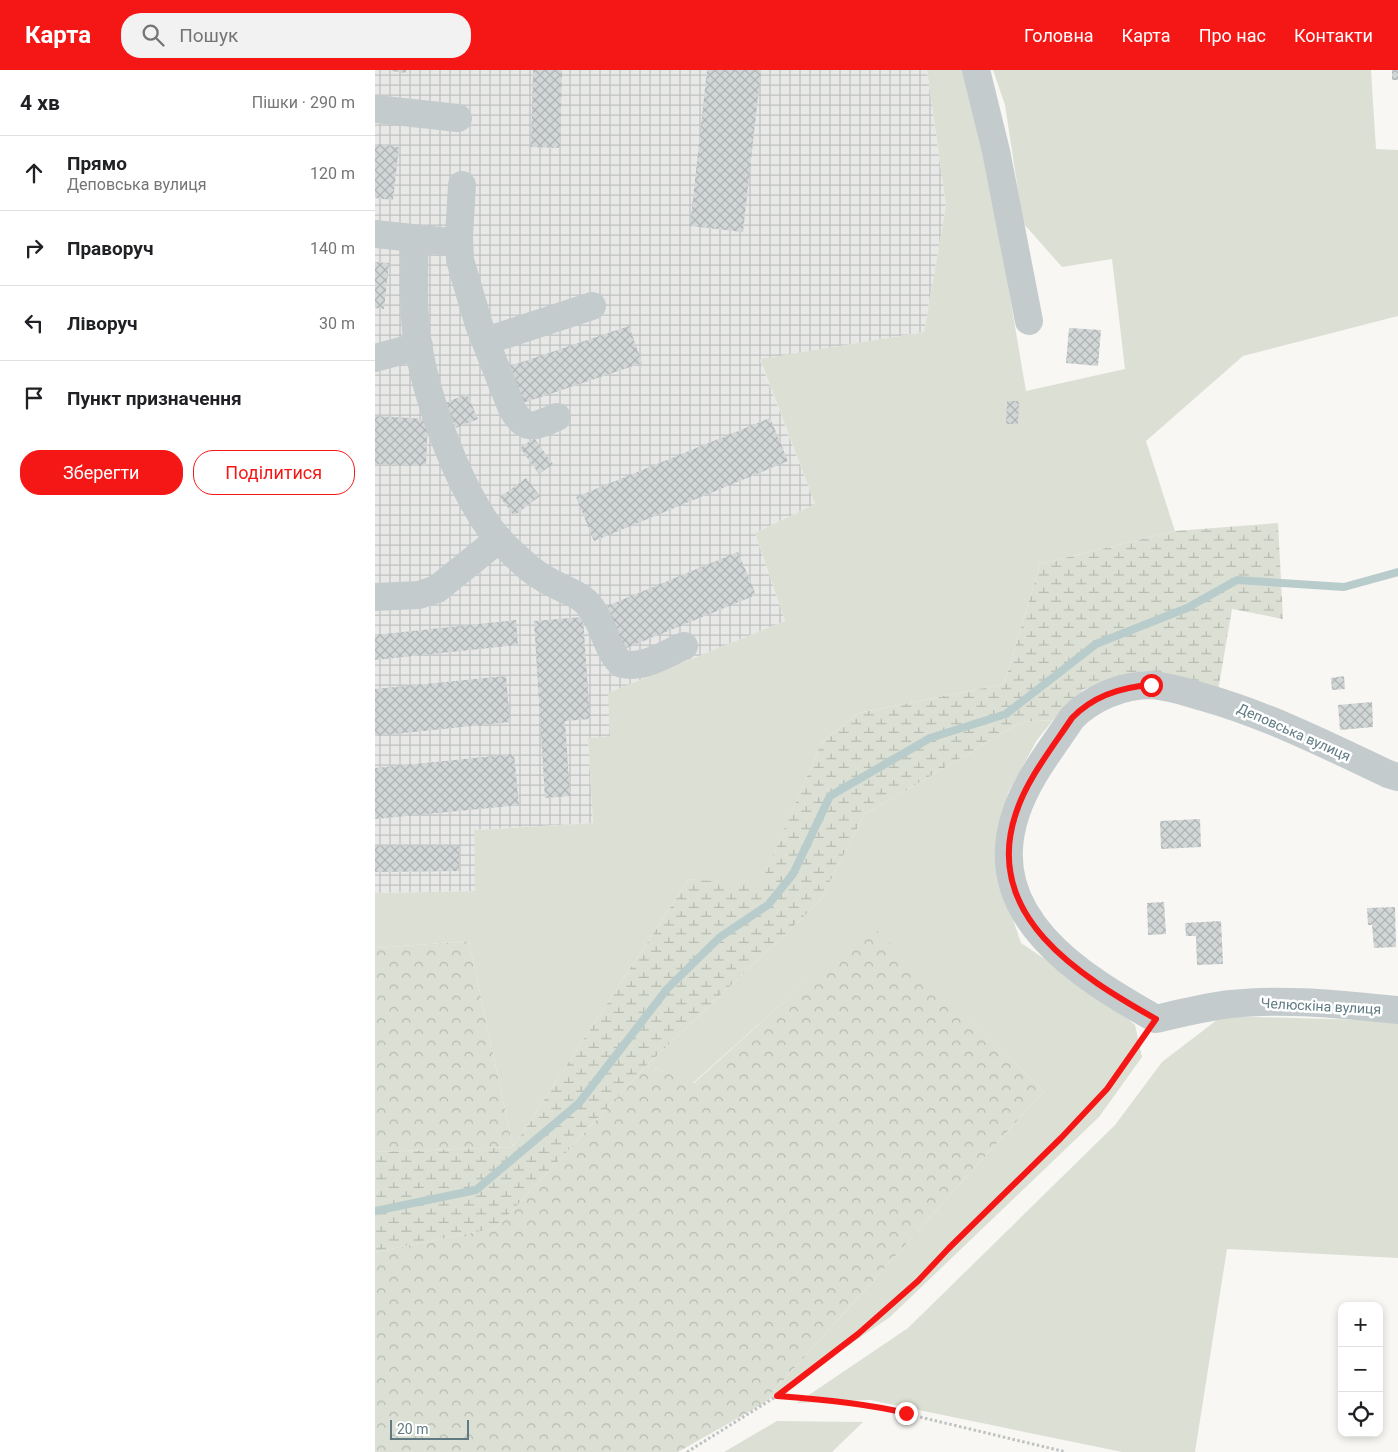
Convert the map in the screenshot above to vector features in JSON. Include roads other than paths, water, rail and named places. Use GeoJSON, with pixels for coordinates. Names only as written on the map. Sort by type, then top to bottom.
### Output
{"type":"FeatureCollection","features":[{"type":"Feature","properties":{"kind":"street"},"geometry":{"type":"LineString","coordinates":[[976,70],[996,151],[1029,321]]}},
{"type":"Feature","properties":{"kind":"street"},"geometry":{"type":"LineString","coordinates":[[375,109],[458,118]]}},
{"type":"Feature","properties":{"kind":"street"},"geometry":{"type":"LineString","coordinates":[[463,185],[459,244],[460,260],[486,341],[511,409],[524,425],[531,426],[557,416]]}},
{"type":"Feature","properties":{"kind":"street"},"geometry":{"type":"LineString","coordinates":[[375,234],[459,244]]}},
{"type":"Feature","properties":{"kind":"street"},"geometry":{"type":"LineString","coordinates":[[414,238],[415,318],[419,346],[437,418],[454,462],[475,504],[499,539],[530,570],[587,602],[594,610],[614,654],[622,664],[634,666],[643,664],[684,646]]}},
{"type":"Feature","properties":{"kind":"street"},"geometry":{"type":"LineString","coordinates":[[486,341],[592,306]]}},
{"type":"Feature","properties":{"kind":"street"},"geometry":{"type":"LineString","coordinates":[[375,358],[419,346]]}},
{"type":"Feature","properties":{"kind":"street"},"geometry":{"type":"LineString","coordinates":[[375,598],[419,595],[437,590],[499,539]]}},
{"type":"Feature","properties":{"kind":"street","name":"Деповська вулиця"},"geometry":{"type":"LineString","coordinates":[[1156,1019],[1099,986],[1063,957],[1045,940],[1027,918],[1013,884],[1009,851],[1016,813],[1023,796],[1037,772],[1072,718],[1082,708],[1102,696],[1138,686],[1151,685],[1169,688],[1236,706],[1265,717],[1398,777]]}},
{"type":"Feature","properties":{"kind":"street","name":"Челюскіна вулиця"},"geometry":{"type":"LineString","coordinates":[[1156,1019],[1202,1008],[1262,1002],[1322,1003],[1398,1010]]}},
{"type":"Feature","properties":{"kind":"waterway"},"geometry":{"type":"LineString","coordinates":[[375,1211],[476,1190],[579,1103],[667,989],[720,937],[768,905],[793,874],[830,796],[930,738],[1006,714],[1096,644],[1187,608],[1237,580],[1344,587],[1398,572]]}}]}
